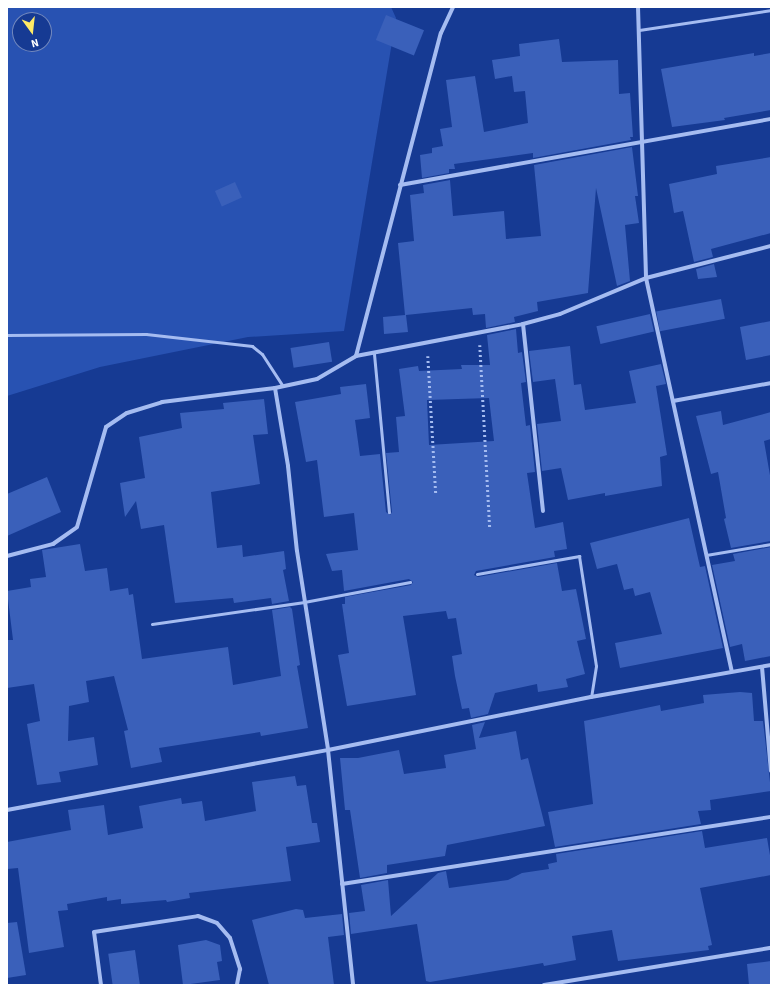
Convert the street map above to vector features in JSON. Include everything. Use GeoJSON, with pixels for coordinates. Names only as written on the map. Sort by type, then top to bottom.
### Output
{"type":"FeatureCollection","features":[{"type":"Feature","properties":{"kind":"street"},"geometry":{"type":"LineString","coordinates":[[356,356],[440,33],[453,7]]}},
{"type":"Feature","properties":{"kind":"street"},"geometry":{"type":"LineString","coordinates":[[638,7],[646,278],[705,555],[732,671]]}},
{"type":"Feature","properties":{"kind":"street"},"geometry":{"type":"LineString","coordinates":[[400,185],[771,119]]}},
{"type":"Feature","properties":{"kind":"street"},"geometry":{"type":"LineString","coordinates":[[7,556],[53,544],[77,527],[106,427],[127,413],[162,402],[275,388],[317,379],[356,356],[374,354],[523,324],[560,314],[646,278],[771,246]]}},
{"type":"Feature","properties":{"kind":"street"},"geometry":{"type":"LineString","coordinates":[[523,324],[543,511]]}},
{"type":"Feature","properties":{"kind":"street"},"geometry":{"type":"LineString","coordinates":[[673,401],[771,383]]}},
{"type":"Feature","properties":{"kind":"street"},"geometry":{"type":"LineString","coordinates":[[275,388],[288,466],[304,602],[328,750],[353,985]]}},
{"type":"Feature","properties":{"kind":"street"},"geometry":{"type":"LineString","coordinates":[[7,810],[328,750],[591,697],[771,665]]}},
{"type":"Feature","properties":{"kind":"street"},"geometry":{"type":"LineString","coordinates":[[762,667],[771,771]]}},
{"type":"Feature","properties":{"kind":"street"},"geometry":{"type":"LineString","coordinates":[[342,884],[771,817]]}},
{"type":"Feature","properties":{"kind":"street"},"geometry":{"type":"LineString","coordinates":[[101,985],[94,932],[198,916],[217,923],[230,938],[240,969],[237,985]]}},
{"type":"Feature","properties":{"kind":"street"},"geometry":{"type":"LineString","coordinates":[[544,985],[771,948]]}},
{"type":"Feature","properties":{"kind":"lane"},"geometry":{"type":"LineString","coordinates":[[639,30],[771,10]]}},
{"type":"Feature","properties":{"kind":"lane"},"geometry":{"type":"LineString","coordinates":[[7,335],[146,334],[252,346],[262,354],[283,386]]}},
{"type":"Feature","properties":{"kind":"lane"},"geometry":{"type":"LineString","coordinates":[[374,354],[389,512]]}},
{"type":"Feature","properties":{"kind":"lane"},"geometry":{"type":"LineString","coordinates":[[705,555],[771,544]]}},
{"type":"Feature","properties":{"kind":"lane"},"geometry":{"type":"LineString","coordinates":[[477,574],[579,556],[596,666],[591,697]]}},
{"type":"Feature","properties":{"kind":"lane"},"geometry":{"type":"LineString","coordinates":[[152,624],[304,602],[410,582]]}},
{"type":"Feature","properties":{"kind":"path"},"geometry":{"type":"LineString","coordinates":[[479,333],[490,528]]}},
{"type":"Feature","properties":{"kind":"path"},"geometry":{"type":"LineString","coordinates":[[427,343],[436,496]]}},
{"type":"Feature","properties":{"kind":"shaded area"},"geometry":{"type":"Polygon","coordinates":[[[7,7],[391,7],[396,18],[344,331],[248,337],[100,367],[7,396],[7,7]]]}},
{"type":"Feature","properties":{"kind":"building"},"geometry":{"type":"Polygon","coordinates":[[[386,15],[424,30],[414,55],[376,40],[386,15]]]}},
{"type":"Feature","properties":{"kind":"building"},"geometry":{"type":"Polygon","coordinates":[[[559,39],[562,62],[618,60],[619,94],[630,93],[633,137],[630,137],[631,140],[533,158],[533,153],[454,164],[455,169],[449,169],[449,173],[422,178],[420,155],[432,153],[432,148],[443,146],[440,129],[452,127],[446,80],[475,76],[484,132],[528,123],[525,91],[514,92],[512,76],[495,79],[492,60],[520,56],[519,44],[559,39]]]}},
{"type":"Feature","properties":{"kind":"building"},"geometry":{"type":"Polygon","coordinates":[[[754,53],[754,56],[771,53],[771,110],[724,118],[725,120],[672,127],[661,69],[754,53]]]}},
{"type":"Feature","properties":{"kind":"building"},"geometry":{"type":"Polygon","coordinates":[[[632,147],[638,196],[635,196],[639,223],[625,225],[630,281],[617,286],[596,188],[588,293],[537,302],[538,311],[514,317],[515,322],[486,328],[485,314],[473,315],[472,308],[406,315],[408,332],[384,334],[383,317],[405,315],[398,243],[414,241],[410,195],[424,193],[423,185],[450,180],[453,216],[504,211],[506,239],[541,236],[534,165],[632,147]]]}},
{"type":"Feature","properties":{"kind":"building"},"geometry":{"type":"Polygon","coordinates":[[[771,157],[771,233],[711,249],[713,257],[694,262],[683,211],[674,213],[669,184],[717,174],[716,166],[771,157]]]}},
{"type":"Feature","properties":{"kind":"building"},"geometry":{"type":"Polygon","coordinates":[[[235,182],[242,198],[222,206],[215,191],[235,182]]]}},
{"type":"Feature","properties":{"kind":"building"},"geometry":{"type":"Polygon","coordinates":[[[714,264],[717,277],[698,279],[696,269],[714,264]]]}},
{"type":"Feature","properties":{"kind":"building"},"geometry":{"type":"Polygon","coordinates":[[[721,299],[725,319],[660,331],[656,312],[721,299]]]}},
{"type":"Feature","properties":{"kind":"building"},"geometry":{"type":"Polygon","coordinates":[[[650,314],[654,332],[600,344],[596,326],[650,314]]]}},
{"type":"Feature","properties":{"kind":"building"},"geometry":{"type":"Polygon","coordinates":[[[771,321],[771,355],[746,360],[740,327],[771,321]]]}},
{"type":"Feature","properties":{"kind":"building"},"geometry":{"type":"Polygon","coordinates":[[[516,329],[518,353],[522,352],[526,382],[521,383],[526,426],[530,425],[535,472],[527,473],[535,528],[563,522],[567,549],[554,551],[555,557],[476,571],[474,575],[478,577],[557,563],[562,591],[576,589],[586,639],[577,641],[585,674],[566,679],[568,687],[538,692],[537,684],[495,693],[488,714],[471,718],[469,708],[462,709],[452,656],[462,654],[456,618],[448,619],[446,611],[403,616],[416,695],[347,706],[338,655],[349,653],[342,604],[345,604],[345,597],[411,585],[413,582],[409,579],[344,591],[342,570],[332,571],[326,554],[358,550],[354,513],[324,517],[317,460],[306,462],[295,402],[341,394],[340,387],[366,384],[370,418],[355,420],[360,456],[380,454],[386,512],[390,515],[392,512],[386,453],[399,452],[396,417],[405,416],[399,369],[418,366],[419,371],[462,369],[461,365],[490,365],[487,335],[516,329]],[[489,398],[427,400],[429,445],[494,441],[489,398]]]}},
{"type":"Feature","properties":{"kind":"building"},"geometry":{"type":"Polygon","coordinates":[[[329,342],[332,362],[294,368],[290,348],[329,342]]]}},
{"type":"Feature","properties":{"kind":"building"},"geometry":{"type":"Polygon","coordinates":[[[570,346],[574,385],[581,384],[585,410],[636,403],[629,371],[661,364],[666,384],[656,386],[667,455],[660,457],[662,486],[605,496],[605,493],[568,500],[561,468],[542,471],[537,424],[561,421],[555,379],[533,382],[529,351],[570,346]]]}},
{"type":"Feature","properties":{"kind":"building"},"geometry":{"type":"Polygon","coordinates":[[[264,399],[268,434],[253,435],[260,484],[211,492],[217,548],[242,545],[243,557],[284,551],[286,569],[283,570],[289,601],[272,604],[271,598],[234,603],[233,598],[175,603],[164,525],[141,529],[136,501],[125,517],[120,483],[145,478],[139,437],[182,428],[180,413],[224,409],[223,403],[264,399]]]}},
{"type":"Feature","properties":{"kind":"building"},"geometry":{"type":"Polygon","coordinates":[[[721,411],[723,425],[771,412],[771,439],[764,441],[771,481],[771,541],[731,548],[724,519],[726,518],[718,472],[711,474],[696,416],[721,411]]]}},
{"type":"Feature","properties":{"kind":"building"},"geometry":{"type":"Polygon","coordinates":[[[47,477],[61,512],[7,536],[7,494],[47,477]]]}},
{"type":"Feature","properties":{"kind":"building"},"geometry":{"type":"Polygon","coordinates":[[[689,518],[700,567],[705,566],[723,648],[620,668],[615,643],[662,634],[650,592],[635,596],[633,588],[624,590],[617,564],[597,569],[590,543],[689,518]]]}},
{"type":"Feature","properties":{"kind":"building"},"geometry":{"type":"Polygon","coordinates":[[[80,544],[85,571],[107,568],[110,591],[128,588],[129,595],[133,594],[142,659],[228,647],[233,685],[281,676],[272,610],[290,607],[292,609],[300,665],[297,666],[308,728],[261,736],[260,732],[159,748],[162,762],[131,768],[124,731],[128,730],[114,676],[86,681],[89,702],[69,706],[68,741],[94,737],[98,765],[59,772],[61,782],[37,785],[27,724],[40,721],[34,684],[7,688],[7,640],[13,640],[7,591],[31,587],[30,579],[46,577],[42,550],[80,544]]]}},
{"type":"Feature","properties":{"kind":"building"},"geometry":{"type":"Polygon","coordinates":[[[771,547],[771,656],[745,661],[742,644],[730,647],[712,565],[735,561],[733,554],[771,547]]]}},
{"type":"Feature","properties":{"kind":"building"},"geometry":{"type":"Polygon","coordinates":[[[740,692],[752,693],[754,721],[763,721],[771,791],[710,800],[711,810],[698,811],[701,824],[555,847],[548,812],[593,804],[584,721],[660,705],[661,711],[704,703],[703,695],[740,692]]]}},
{"type":"Feature","properties":{"kind":"building"},"geometry":{"type":"Polygon","coordinates":[[[485,722],[479,738],[516,731],[521,760],[528,758],[545,826],[447,845],[445,856],[387,865],[387,873],[360,878],[350,810],[345,810],[340,758],[358,758],[399,750],[404,774],[446,768],[444,755],[476,749],[472,725],[485,722]]]}},
{"type":"Feature","properties":{"kind":"building"},"geometry":{"type":"Polygon","coordinates":[[[295,776],[297,786],[306,785],[312,823],[317,823],[320,842],[286,847],[291,881],[189,893],[190,898],[167,902],[166,900],[121,904],[121,899],[107,901],[107,897],[67,904],[68,910],[58,911],[64,947],[29,953],[18,868],[7,869],[7,842],[71,830],[68,810],[104,805],[108,835],[143,828],[139,806],[181,798],[182,804],[202,801],[205,821],[256,811],[252,782],[295,776]]]}},
{"type":"Feature","properties":{"kind":"building"},"geometry":{"type":"Polygon","coordinates":[[[702,831],[705,848],[767,838],[771,861],[771,875],[700,888],[712,945],[708,946],[709,950],[618,961],[612,930],[572,936],[576,960],[544,966],[543,963],[430,982],[426,981],[417,924],[351,934],[349,913],[365,911],[361,885],[388,880],[391,916],[438,873],[446,871],[449,888],[508,880],[522,873],[549,869],[548,864],[557,862],[556,854],[702,831]]]}},
{"type":"Feature","properties":{"kind":"building"},"geometry":{"type":"Polygon","coordinates":[[[296,909],[303,910],[305,918],[342,914],[344,935],[328,937],[334,985],[269,985],[252,920],[296,909]]]}},
{"type":"Feature","properties":{"kind":"building"},"geometry":{"type":"Polygon","coordinates":[[[17,922],[26,975],[7,978],[7,923],[17,922]]]}},
{"type":"Feature","properties":{"kind":"building"},"geometry":{"type":"Polygon","coordinates":[[[206,940],[220,945],[222,961],[217,962],[220,980],[183,985],[178,945],[206,940]]]}},
{"type":"Feature","properties":{"kind":"building"},"geometry":{"type":"Polygon","coordinates":[[[135,950],[140,985],[113,985],[108,954],[135,950]]]}},
{"type":"Feature","properties":{"kind":"building"},"geometry":{"type":"Polygon","coordinates":[[[771,961],[771,985],[749,985],[747,964],[771,961]]]}}]}
